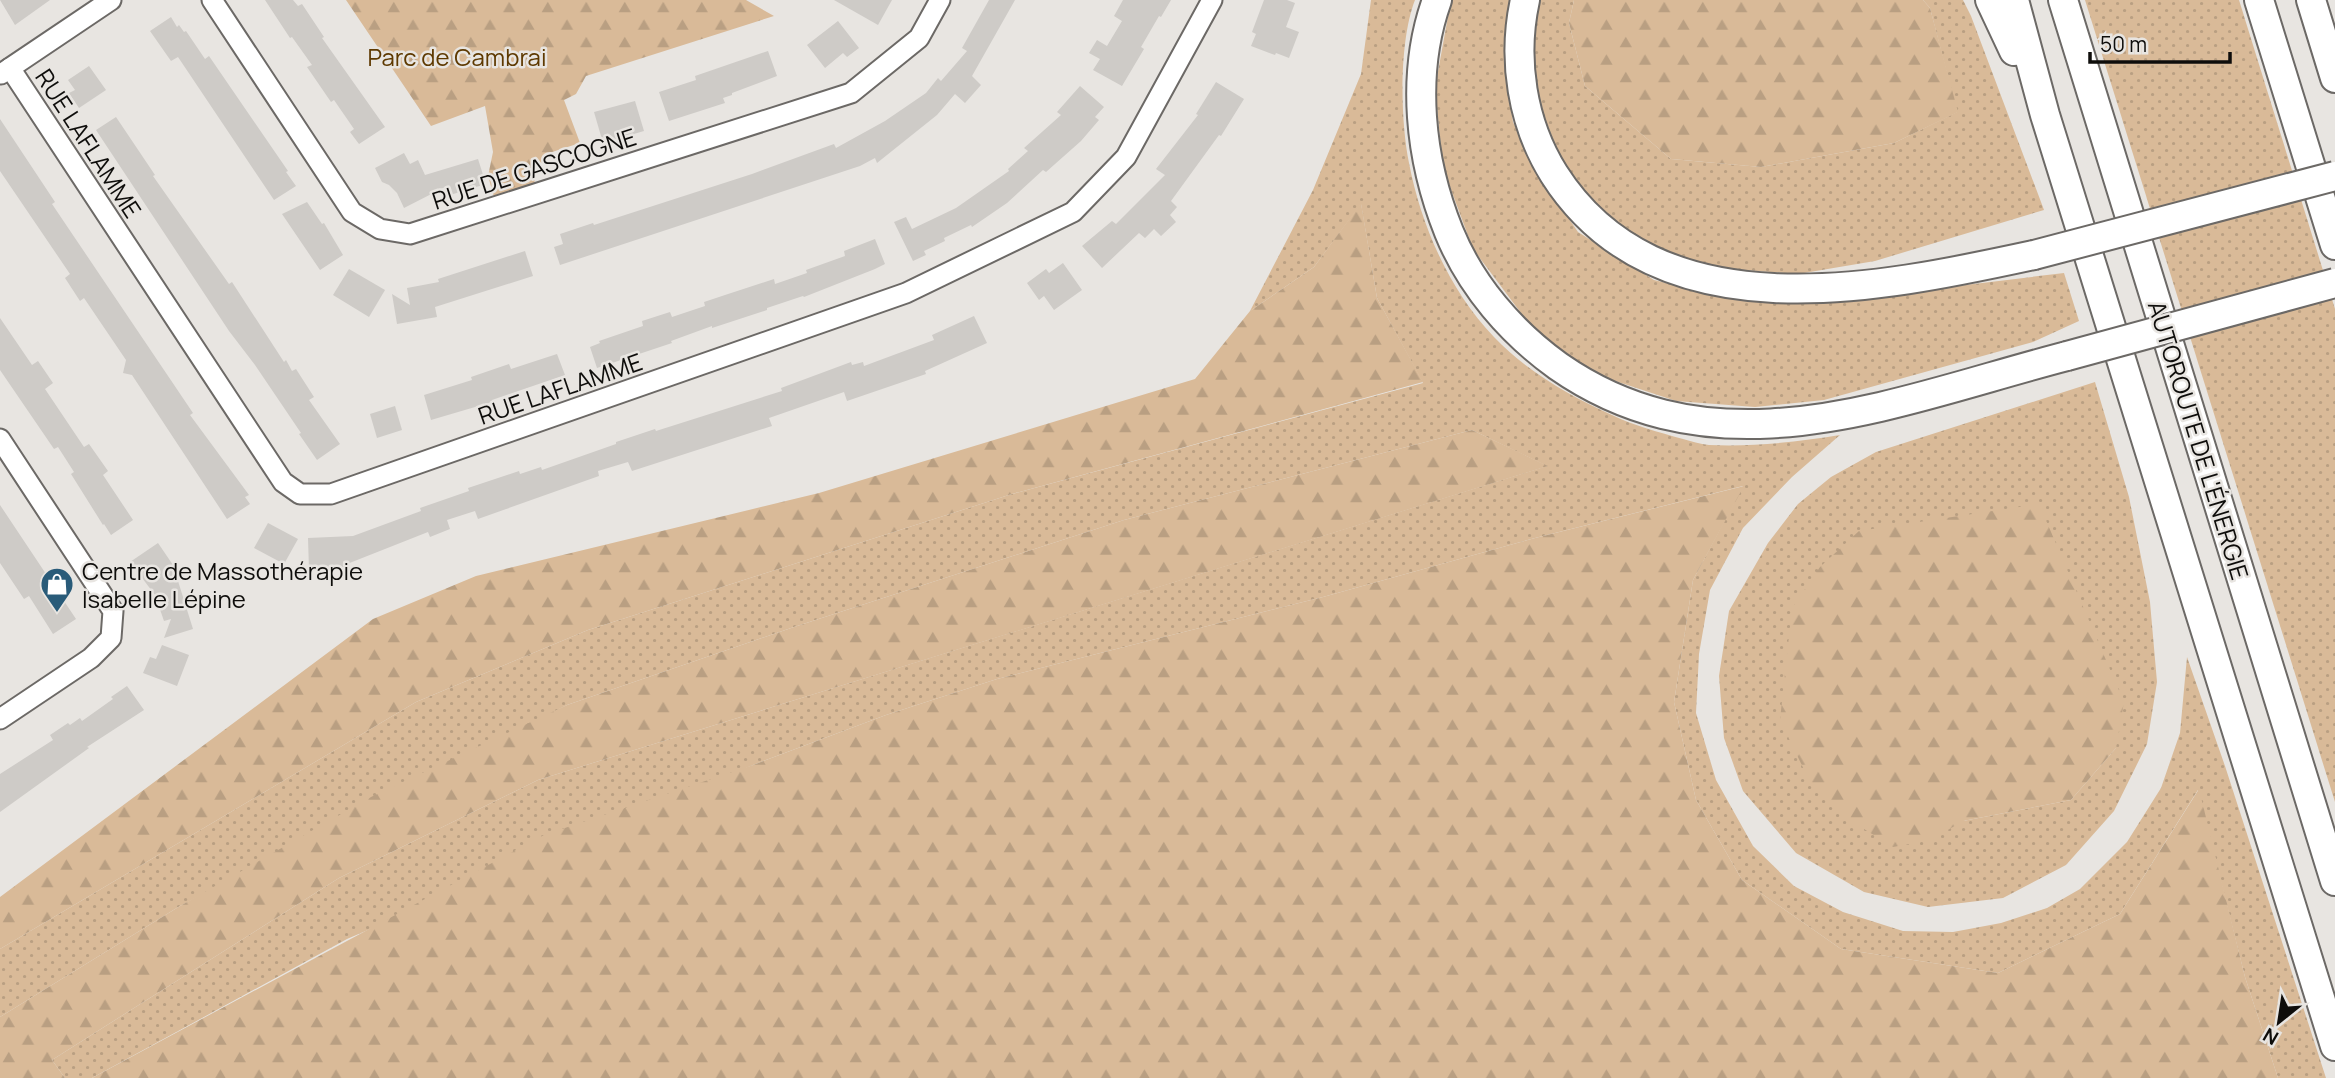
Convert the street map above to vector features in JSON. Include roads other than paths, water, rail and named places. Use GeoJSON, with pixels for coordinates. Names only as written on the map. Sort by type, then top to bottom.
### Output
{"type":"FeatureCollection","features":[{"type":"Feature","properties":{"kind":"highway"},"geometry":{"type":"LineString","coordinates":[[1437,0],[1425,54],[1422,116],[1428,165],[1442,215],[1465,265],[1493,306],[1528,342],[1590,386],[1637,407],[1686,420],[1737,425],[1784,424],[1866,410],[2335,283]]}},
{"type":"Feature","properties":{"kind":"highway"},"geometry":{"type":"LineString","coordinates":[[1525,0],[1520,31],[1521,80],[1530,122],[1544,156],[1561,185],[1583,213],[1612,238],[1644,258],[1674,271],[1707,279],[1754,286],[1809,288],[1904,280],[2034,255],[2335,176]]}},
{"type":"Feature","properties":{"kind":"highway"},"geometry":{"type":"LineString","coordinates":[[1990,0],[2045,115]]}},
{"type":"Feature","properties":{"kind":"highway"},"geometry":{"type":"LineString","coordinates":[[2014,0],[2045,115],[2335,1046]]}},
{"type":"Feature","properties":{"kind":"highway","name":"AUTOROUTE DE L'ÉNERGIE"},"geometry":{"type":"LineString","coordinates":[[2063,0],[2335,881]]}},
{"type":"Feature","properties":{"kind":"highway"},"geometry":{"type":"LineString","coordinates":[[2259,0],[2335,245]]}},
{"type":"Feature","properties":{"kind":"highway"},"geometry":{"type":"LineString","coordinates":[[2311,0],[2335,78]]}},
{"type":"Feature","properties":{"kind":"street"},"geometry":{"type":"LineString","coordinates":[[5,71],[111,0]]}},
{"type":"Feature","properties":{"kind":"street","name":"RUE DE GASCOGNE"},"geometry":{"type":"LineString","coordinates":[[212,0],[352,212],[380,229],[410,234],[851,93],[919,38],[940,0]]}},
{"type":"Feature","properties":{"kind":"street","name":"RUE LAFLAMME"},"geometry":{"type":"LineString","coordinates":[[5,71],[283,482],[300,494],[331,494],[906,293],[1073,212],[1126,156],[1212,0]]}},
{"type":"Feature","properties":{"kind":"street"},"geometry":{"type":"LineString","coordinates":[[0,439],[113,611],[111,638],[91,658],[0,719]]}},
{"type":"Feature","properties":{"kind":"place","name":"Centre de Massothérapie Isabelle Lépine"},"geometry":{"type":"Point","coordinates":[57,614]}},
{"type":"Feature","properties":{"kind":"park label","name":"Parc de Cambrai"},"geometry":{"type":"Point","coordinates":[457,56]}}]}
